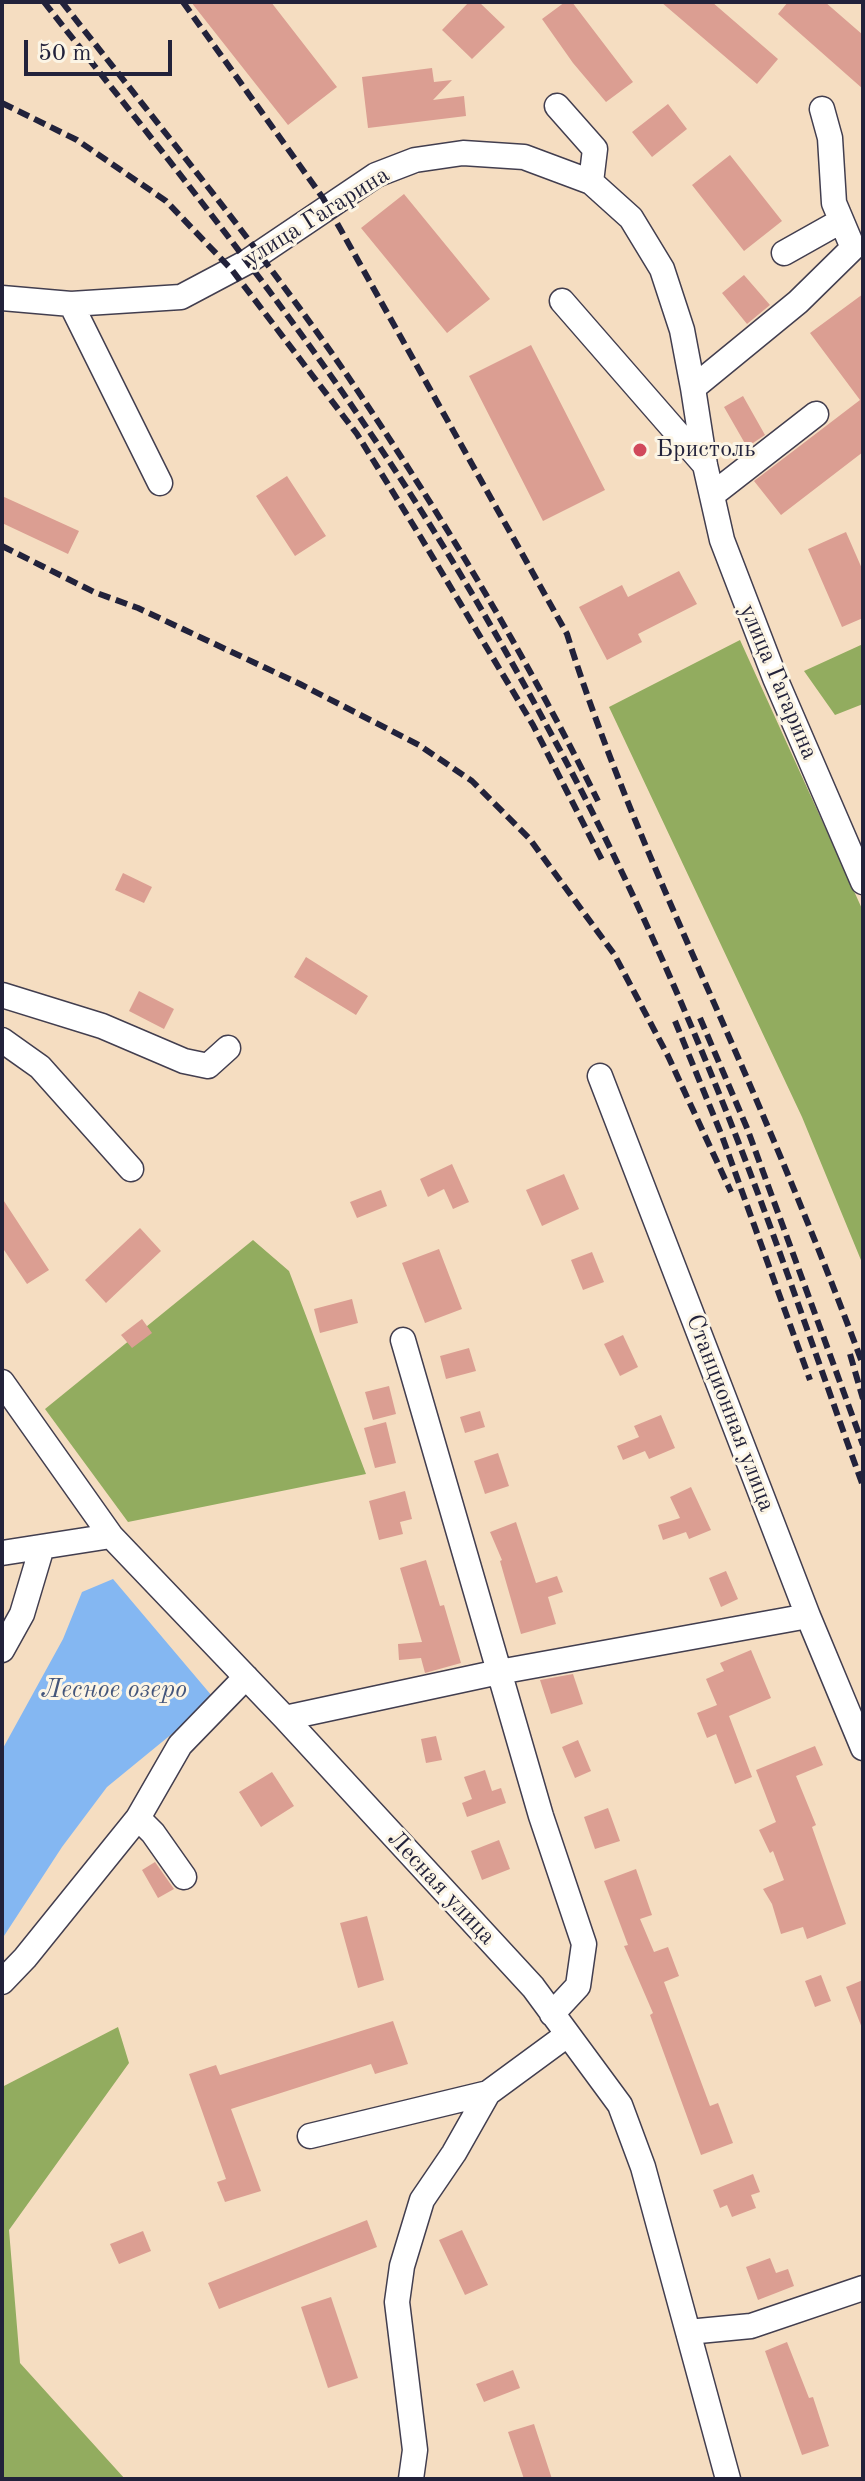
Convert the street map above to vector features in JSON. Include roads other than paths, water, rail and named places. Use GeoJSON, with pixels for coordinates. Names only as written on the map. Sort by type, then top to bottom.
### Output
{"type":"FeatureCollection","features":[{"type":"Feature","properties":{"kind":"street"},"geometry":{"type":"LineString","coordinates":[[557,106],[595,149],[591,182]]}},
{"type":"Feature","properties":{"kind":"street"},"geometry":{"type":"LineString","coordinates":[[693,388],[798,302],[858,244],[841,221],[834,203],[830,138],[822,109]]}},
{"type":"Feature","properties":{"kind":"street","name":"улица Гагарина"},"geometry":{"type":"LineString","coordinates":[[2,298],[71,304],[181,297],[247,262],[376,175],[415,160],[463,153],[524,157],[591,182],[631,218],[662,269],[682,330],[705,465],[722,540],[746,606],[863,882]]}},
{"type":"Feature","properties":{"kind":"street"},"geometry":{"type":"LineString","coordinates":[[784,253],[841,221]]}},
{"type":"Feature","properties":{"kind":"street"},"geometry":{"type":"LineString","coordinates":[[562,301],[705,465]]}},
{"type":"Feature","properties":{"kind":"street"},"geometry":{"type":"LineString","coordinates":[[71,304],[160,483]]}},
{"type":"Feature","properties":{"kind":"street"},"geometry":{"type":"LineString","coordinates":[[712,495],[816,414]]}},
{"type":"Feature","properties":{"kind":"street"},"geometry":{"type":"LineString","coordinates":[[2,995],[102,1026],[184,1061],[208,1066],[228,1048]]}},
{"type":"Feature","properties":{"kind":"street"},"geometry":{"type":"LineString","coordinates":[[2,1040],[40,1067],[131,1169]]}},
{"type":"Feature","properties":{"kind":"street","name":"Станционная улица"},"geometry":{"type":"LineString","coordinates":[[600,1076],[808,1616],[863,1748]]}},
{"type":"Feature","properties":{"kind":"street"},"geometry":{"type":"LineString","coordinates":[[403,1340],[541,1816],[584,1944],[578,1986],[552,2014]]}},
{"type":"Feature","properties":{"kind":"street","name":"Лесная улица"},"geometry":{"type":"LineString","coordinates":[[2,1382],[111,1536],[285,1718],[533,1987],[620,2105],[643,2167],[728,2479]]}},
{"type":"Feature","properties":{"kind":"street"},"geometry":{"type":"LineString","coordinates":[[2,1553],[111,1536]]}},
{"type":"Feature","properties":{"kind":"street"},"geometry":{"type":"LineString","coordinates":[[2,1650],[22,1614],[42,1547]]}},
{"type":"Feature","properties":{"kind":"street"},"geometry":{"type":"LineString","coordinates":[[285,1718],[499,1672],[808,1616]]}},
{"type":"Feature","properties":{"kind":"street"},"geometry":{"type":"LineString","coordinates":[[2,1982],[138,1818],[180,1745],[246,1677]]}},
{"type":"Feature","properties":{"kind":"street"},"geometry":{"type":"LineString","coordinates":[[138,1818],[153,1833],[184,1877]]}},
{"type":"Feature","properties":{"kind":"street"},"geometry":{"type":"LineString","coordinates":[[310,2136],[488,2093],[567,2035]]}},
{"type":"Feature","properties":{"kind":"street"},"geometry":{"type":"LineString","coordinates":[[411,2479],[415,2450],[397,2302],[402,2266],[422,2200],[454,2153],[488,2093]]}},
{"type":"Feature","properties":{"kind":"street"},"geometry":{"type":"LineString","coordinates":[[688,2332],[751,2326],[863,2288]]}},
{"type":"Feature","properties":{"kind":"water","name":"Лесное озеро"},"geometry":{"type":"Polygon","coordinates":[[[113,1579],[212,1696],[195,1715],[107,1787],[62,1847],[2,1939],[2,1750],[63,1639],[82,1592],[113,1579]]]}},
{"type":"Feature","properties":{"kind":"railway"},"geometry":{"type":"LineString","coordinates":[[44,2],[229,238],[336,383],[418,506],[519,676],[621,870],[691,1026],[768,1219],[863,1486]]}},
{"type":"Feature","properties":{"kind":"railway"},"geometry":{"type":"LineString","coordinates":[[62,2],[245,235],[349,378],[481,585],[598,801]]}},
{"type":"Feature","properties":{"kind":"railway"},"geometry":{"type":"LineString","coordinates":[[183,2],[323,198],[567,634],[628,803],[777,1149],[863,1365]]}},
{"type":"Feature","properties":{"kind":"railway"},"geometry":{"type":"LineString","coordinates":[[2,103],[77,140],[166,201],[232,270],[357,434],[533,725],[602,860]]}},
{"type":"Feature","properties":{"kind":"railway"},"geometry":{"type":"LineString","coordinates":[[2,546],[94,592],[138,608],[300,684],[419,745],[472,781],[529,838],[614,954],[668,1056],[731,1192]]}},
{"type":"Feature","properties":{"kind":"railway"},"geometry":{"type":"LineString","coordinates":[[700,1018],[747,1128],[863,1445]]}},
{"type":"Feature","properties":{"kind":"railway"},"geometry":{"type":"LineString","coordinates":[[675,1021],[722,1136],[810,1380]]}},
{"type":"Feature","properties":{"kind":"railway"},"geometry":{"type":"LineString","coordinates":[[850,1354],[863,1399]]}},
{"type":"Feature","properties":{"kind":"place","name":"Бристоль"},"geometry":{"type":"Point","coordinates":[640,450]}}]}
